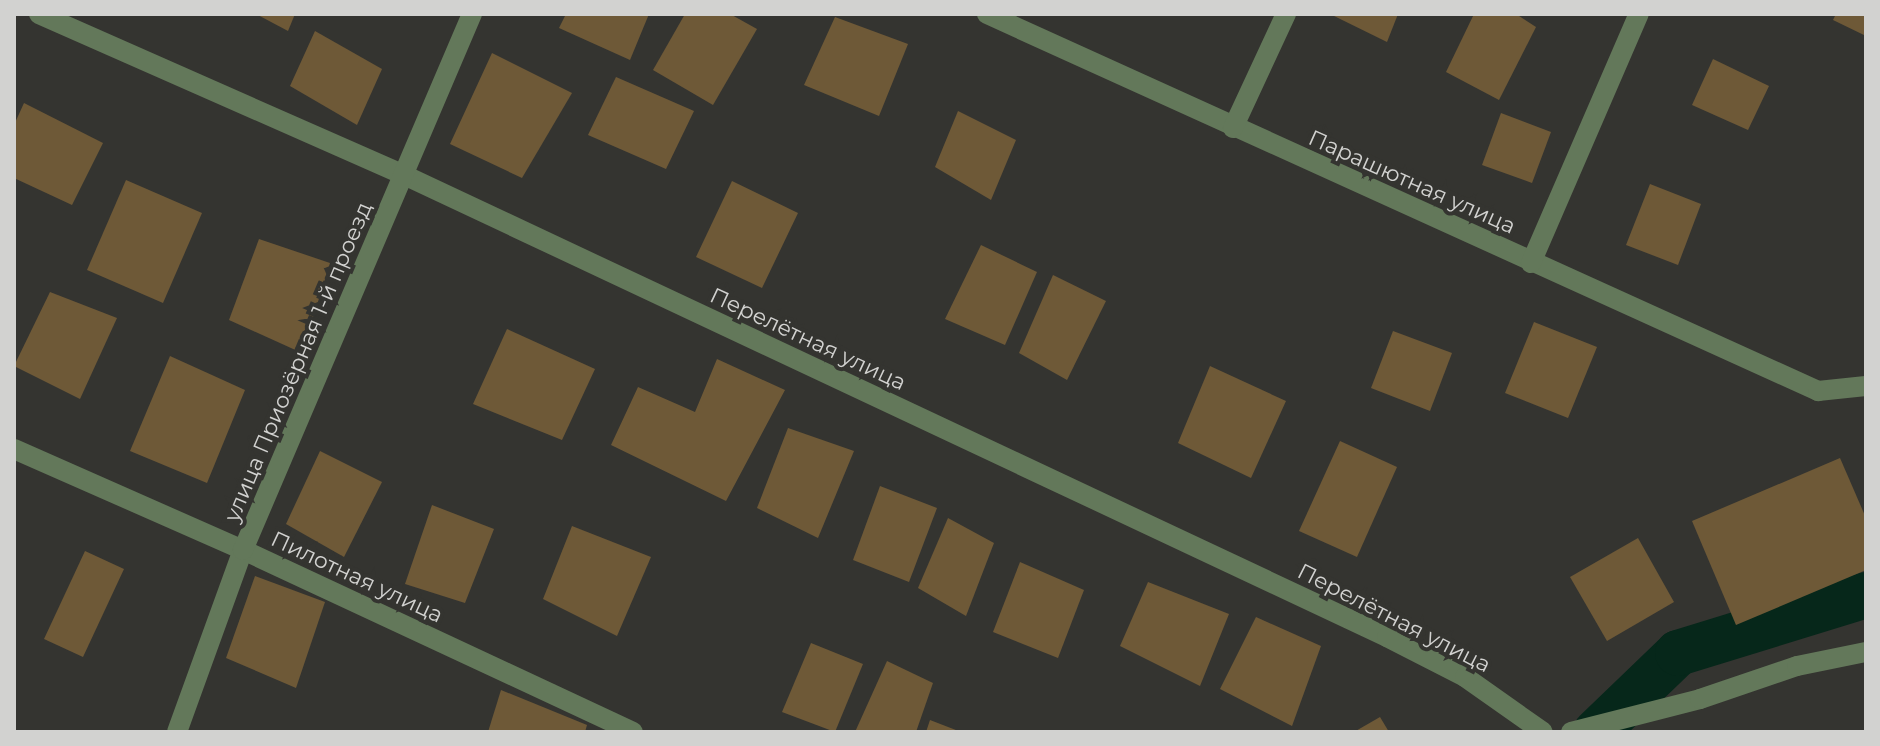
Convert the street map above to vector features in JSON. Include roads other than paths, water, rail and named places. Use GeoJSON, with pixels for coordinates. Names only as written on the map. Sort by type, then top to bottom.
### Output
{"type":"FeatureCollection","features":[{"type":"Feature","properties":{"kind":"street","name":"Перелётная улица"},"geometry":{"type":"LineString","coordinates":[[39,14],[404,175],[1387,637],[1465,677],[1543,732]]}},
{"type":"Feature","properties":{"kind":"street","name":"улица Приозёрная 1-й проезд"},"geometry":{"type":"LineString","coordinates":[[177,732],[243,550],[472,14]]}},
{"type":"Feature","properties":{"kind":"street","name":"Парашютная улица"},"geometry":{"type":"LineString","coordinates":[[987,14],[1818,391],[1866,386]]}},
{"type":"Feature","properties":{"kind":"street"},"geometry":{"type":"LineString","coordinates":[[1233,128],[1286,14]]}},
{"type":"Feature","properties":{"kind":"street"},"geometry":{"type":"LineString","coordinates":[[1531,263],[1639,14]]}},
{"type":"Feature","properties":{"kind":"street","name":"Пилотная улица"},"geometry":{"type":"LineString","coordinates":[[14,449],[243,550],[633,732]]}},
{"type":"Feature","properties":{"kind":"street"},"geometry":{"type":"LineString","coordinates":[[1571,732],[1700,699],[1797,666],[1866,652]]}},
{"type":"Feature","properties":{"kind":"waterway"},"geometry":{"type":"LineString","coordinates":[[1596,732],[1678,653],[1866,595]]}}]}
